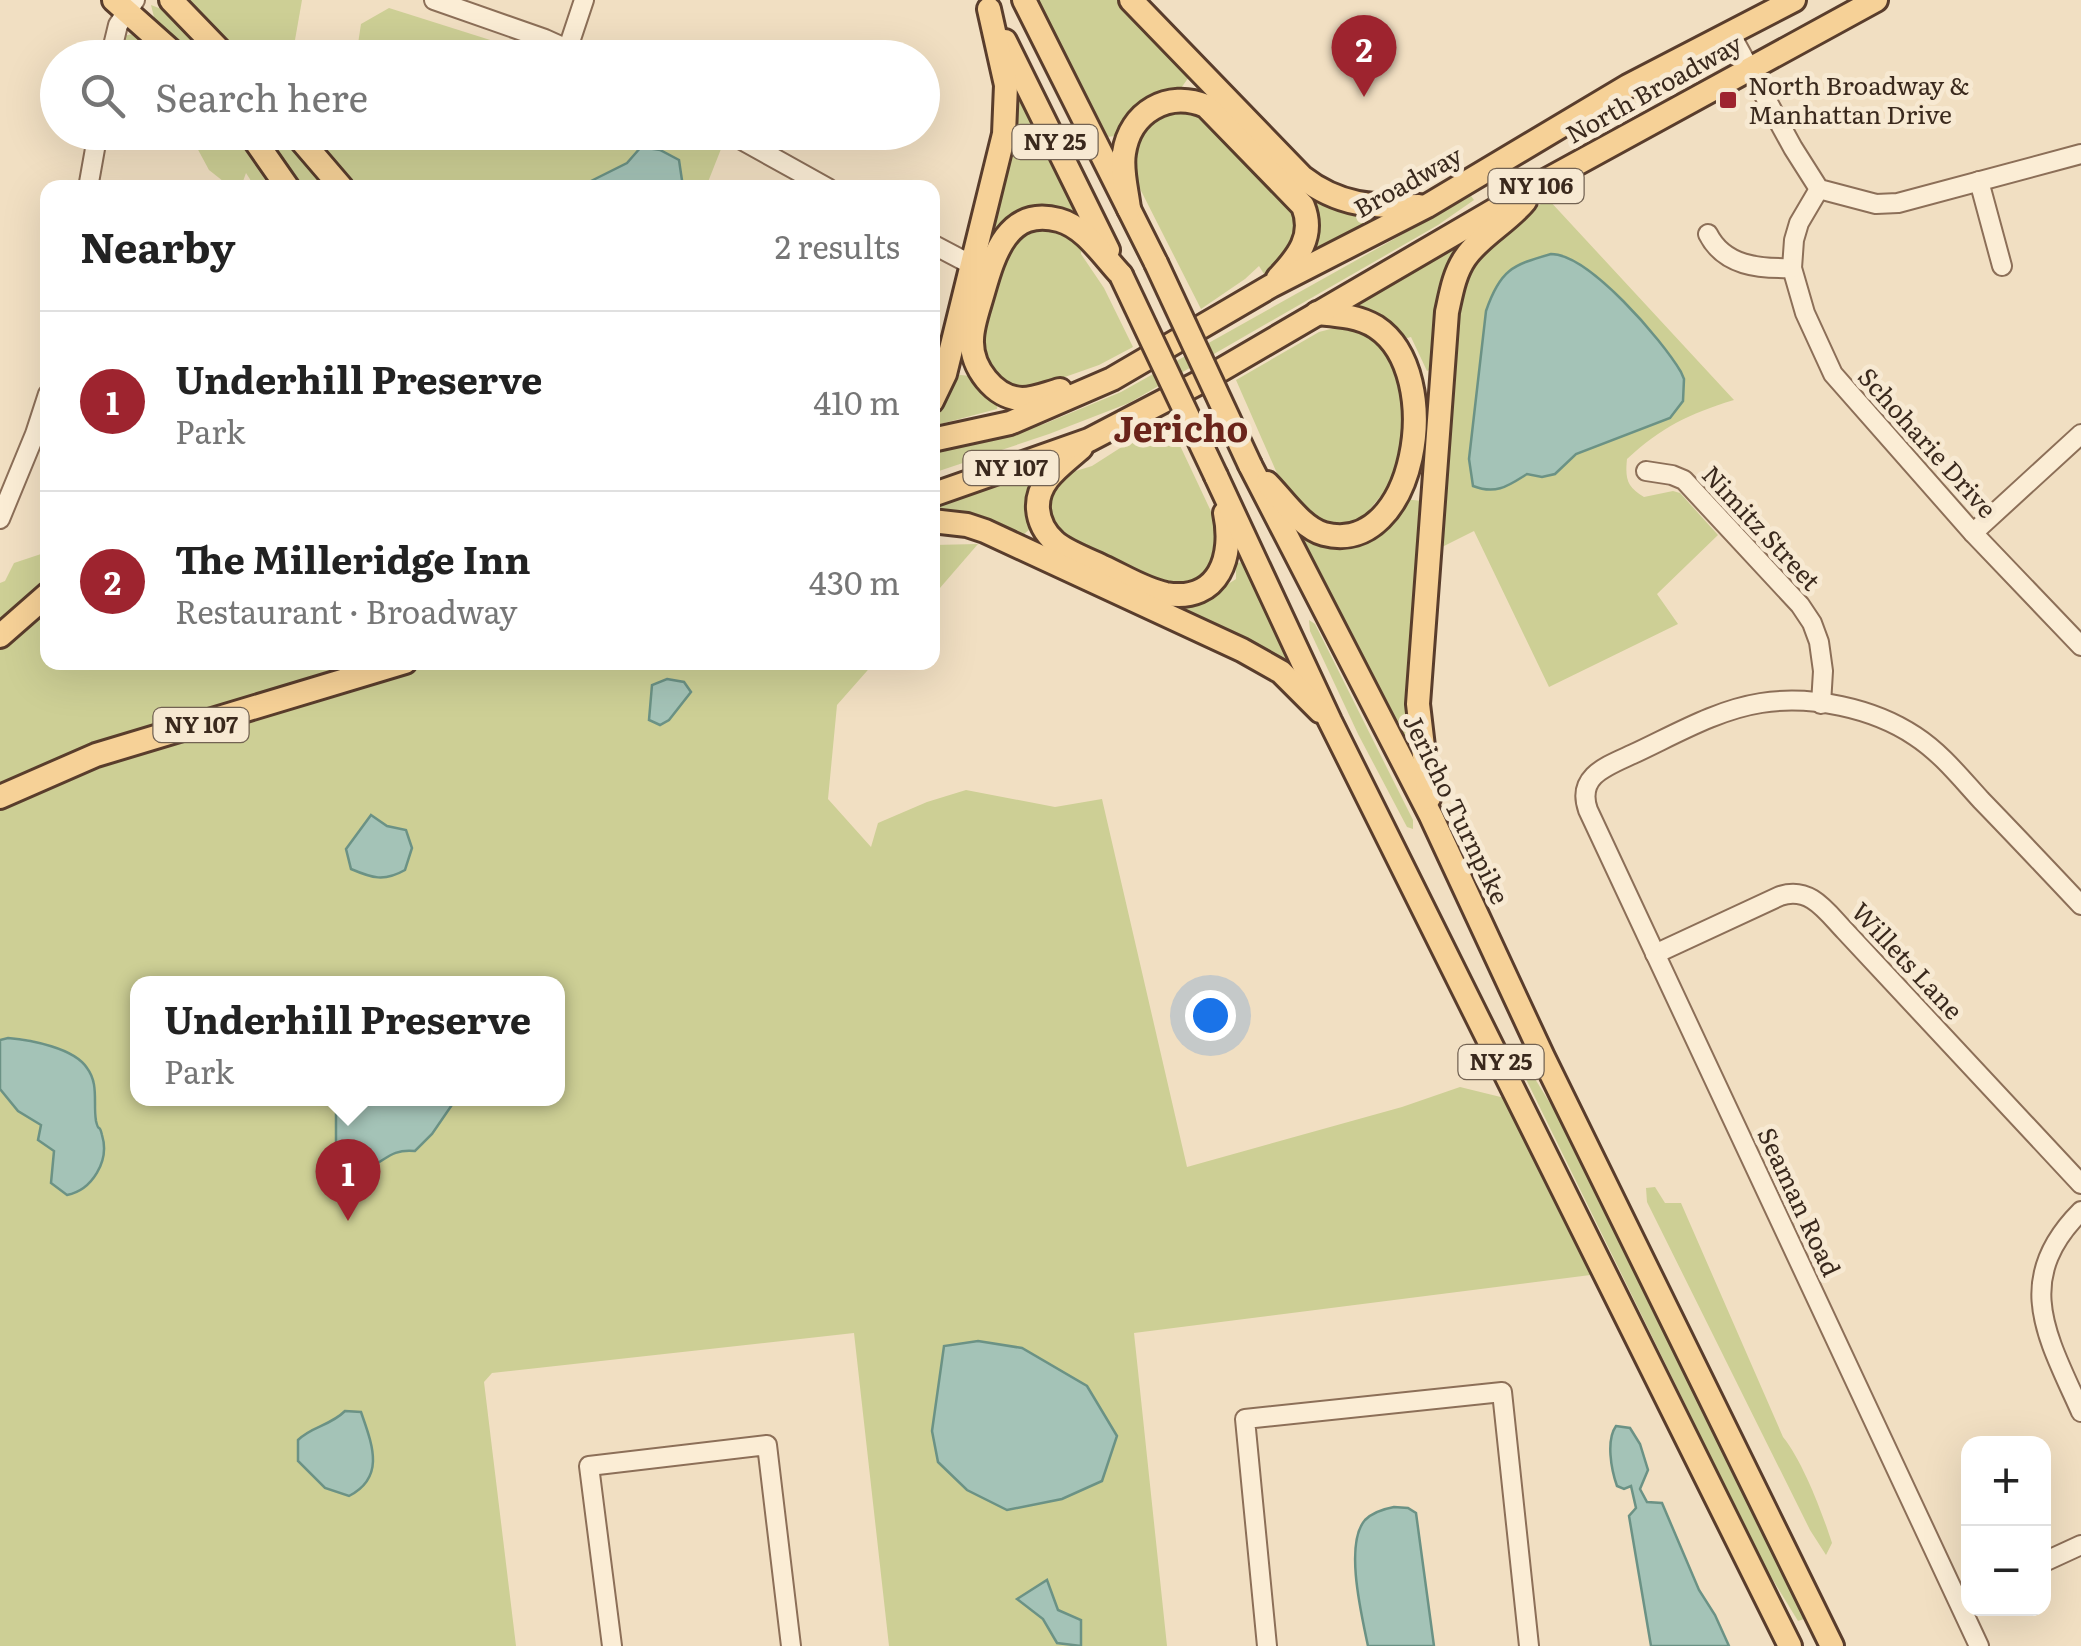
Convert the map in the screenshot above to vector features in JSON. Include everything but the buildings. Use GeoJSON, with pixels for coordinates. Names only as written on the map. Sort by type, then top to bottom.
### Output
{"type":"FeatureCollection","features":[{"type":"Feature","properties":{"kind":"main road"},"geometry":{"type":"LineString","coordinates":[[170,0],[209,40]]}},
{"type":"Feature","properties":{"kind":"main road","name":"Jericho Turnpike"},"geometry":{"type":"LineString","coordinates":[[1024,0],[1156,263],[1250,465],[1431,816],[1832,1646]]}},
{"type":"Feature","properties":{"kind":"main road"},"geometry":{"type":"LineString","coordinates":[[1131,0],[1320,191],[1368,206],[1427,206]]}},
{"type":"Feature","properties":{"kind":"main road","name":"North Broadway"},"geometry":{"type":"LineString","coordinates":[[1730,32],[1794,0]]}},
{"type":"Feature","properties":{"kind":"main road","name":"North Broadway"},"geometry":{"type":"LineString","coordinates":[[1202,381],[1536,186],[1876,0]]}},
{"type":"Feature","properties":{"kind":"main road"},"geometry":{"type":"LineString","coordinates":[[125,4],[161,40]]}},
{"type":"Feature","properties":{"kind":"main road"},"geometry":{"type":"LineString","coordinates":[[940,384],[1004,134],[1006,85],[987,4]]}},
{"type":"Feature","properties":{"kind":"main road","name":"NY 25"},"geometry":{"type":"LineString","coordinates":[[987,4],[1121,276],[1330,722],[1790,1646]]}},
{"type":"Feature","properties":{"kind":"main road","name":"Broadway"},"geometry":{"type":"LineString","coordinates":[[1112,379],[1271,286],[1427,206],[1584,111],[1730,32]]}},
{"type":"Feature","properties":{"kind":"main road"},"geometry":{"type":"LineString","coordinates":[[1128,208],[1122,157],[1130,126],[1152,107],[1170,100],[1206,106],[1291,190],[1307,216],[1308,236],[1294,262],[1271,286]]}},
{"type":"Feature","properties":{"kind":"main road"},"geometry":{"type":"LineString","coordinates":[[262,150],[282,180]]}},
{"type":"Feature","properties":{"kind":"main road"},"geometry":{"type":"LineString","coordinates":[[309,150],[335,180]]}},
{"type":"Feature","properties":{"kind":"main road"},"geometry":{"type":"LineString","coordinates":[[1431,816],[1418,704],[1446,312],[1454,279],[1467,254],[1516,213],[1536,186]]}},
{"type":"Feature","properties":{"kind":"main road"},"geometry":{"type":"LineString","coordinates":[[1112,379],[1088,381],[1020,399],[984,378],[973,356],[972,340],[995,250],[1016,226],[1036,219],[1063,221],[1078,230],[1121,276]]}},
{"type":"Feature","properties":{"kind":"main road"},"geometry":{"type":"LineString","coordinates":[[1250,465],[1310,527],[1331,535],[1353,534],[1376,522],[1401,488],[1411,464],[1417,422],[1414,397],[1396,348],[1381,330],[1352,316],[1317,313]]}},
{"type":"Feature","properties":{"kind":"main road","name":"NY 106"},"geometry":{"type":"LineString","coordinates":[[940,438],[1010,423],[1112,379]]}},
{"type":"Feature","properties":{"kind":"main road","name":"NY 106"},"geometry":{"type":"LineString","coordinates":[[940,477],[1080,430],[1202,381]]}},
{"type":"Feature","properties":{"kind":"main road","name":"NY 107"},"geometry":{"type":"LineString","coordinates":[[940,492],[1089,440],[1202,381]]}},
{"type":"Feature","properties":{"kind":"main road"},"geometry":{"type":"LineString","coordinates":[[1089,440],[1045,482],[1038,496],[1043,528],[1062,548],[1162,594],[1178,596],[1204,588],[1220,576],[1231,540],[1216,476]]}},
{"type":"Feature","properties":{"kind":"main road"},"geometry":{"type":"LineString","coordinates":[[940,522],[984,531],[1242,650],[1281,672],[1330,722]]}},
{"type":"Feature","properties":{"kind":"main road"},"geometry":{"type":"LineString","coordinates":[[1,634],[40,601]]}},
{"type":"Feature","properties":{"kind":"main road","name":"NY 107"},"geometry":{"type":"LineString","coordinates":[[0,797],[96,755],[378,670]]}},
{"type":"Feature","properties":{"kind":"main road"},"geometry":{"type":"LineString","coordinates":[[1452,963],[1491,946]]}},
{"type":"Feature","properties":{"kind":"street"},"geometry":{"type":"LineString","coordinates":[[434,0],[546,40]]}},
{"type":"Feature","properties":{"kind":"street"},"geometry":{"type":"LineString","coordinates":[[571,40],[584,0]]}},
{"type":"Feature","properties":{"kind":"street"},"geometry":{"type":"LineString","coordinates":[[114,40],[125,4]]}},
{"type":"Feature","properties":{"kind":"street"},"geometry":{"type":"LineString","coordinates":[[1730,32],[1792,148],[1820,190],[1876,204],[1898,203],[2081,154]]}},
{"type":"Feature","properties":{"kind":"street"},"geometry":{"type":"LineString","coordinates":[[89,180],[95,150]]}},
{"type":"Feature","properties":{"kind":"street"},"geometry":{"type":"LineString","coordinates":[[759,150],[814,180]]}},
{"type":"Feature","properties":{"kind":"street"},"geometry":{"type":"LineString","coordinates":[[1979,181],[2002,266]]}},
{"type":"Feature","properties":{"kind":"street","name":"Schoharie Drive"},"geometry":{"type":"LineString","coordinates":[[1820,190],[1799,223],[1792,268],[1804,314],[1833,374],[2081,646]]}},
{"type":"Feature","properties":{"kind":"street"},"geometry":{"type":"LineString","coordinates":[[1708,234],[1715,249],[1744,264],[1792,268]]}},
{"type":"Feature","properties":{"kind":"street"},"geometry":{"type":"LineString","coordinates":[[940,248],[972,265]]}},
{"type":"Feature","properties":{"kind":"street"},"geometry":{"type":"LineString","coordinates":[[0,520],[40,419]]}},
{"type":"Feature","properties":{"kind":"street"},"geometry":{"type":"LineString","coordinates":[[1974,533],[2081,434]]}},
{"type":"Feature","properties":{"kind":"street","name":"Nimitz Street"},"geometry":{"type":"LineString","coordinates":[[1646,471],[1672,474],[1684,480],[1800,605],[1819,642],[1822,704]]}},
{"type":"Feature","properties":{"kind":"street","name":"Seaman Road"},"geometry":{"type":"LineString","coordinates":[[1822,704],[1761,703],[1724,712],[1605,766],[1591,778],[1584,798],[1961,1594]]}},
{"type":"Feature","properties":{"kind":"street"},"geometry":{"type":"LineString","coordinates":[[1822,704],[1894,724],[1937,752],[2081,905]]}},
{"type":"Feature","properties":{"kind":"street","name":"Willets Lane"},"geometry":{"type":"LineString","coordinates":[[1656,954],[1780,896],[1792,892],[1808,895],[1846,930],[2081,1184]]}},
{"type":"Feature","properties":{"kind":"street"},"geometry":{"type":"LineString","coordinates":[[2081,1211],[2050,1251],[2040,1289],[2040,1310],[2048,1339],[2081,1412]]}},
{"type":"Feature","properties":{"kind":"street"},"geometry":{"type":"LineString","coordinates":[[1268,1646],[1245,1419],[1502,1392],[1529,1646]]}},
{"type":"Feature","properties":{"kind":"street"},"geometry":{"type":"LineString","coordinates":[[612,1646],[590,1466],[767,1445],[791,1646]]}},
{"type":"Feature","properties":{"kind":"street"},"geometry":{"type":"LineString","coordinates":[[2051,1559],[2081,1545]]}},
{"type":"Feature","properties":{"kind":"street","name":"Seaman Road"},"geometry":{"type":"LineString","coordinates":[[1969,1616],[1979,1646]]}},
{"type":"Feature","properties":{"kind":"green space"},"geometry":{"type":"Polygon","coordinates":[[[186,0],[302,0],[295,40],[221,40],[186,0]]]}},
{"type":"Feature","properties":{"kind":"green space"},"geometry":{"type":"Polygon","coordinates":[[[1038,0],[1119,0],[1191,74],[1179,91],[1140,103],[1115,136],[1107,137],[1038,0]]]}},
{"type":"Feature","properties":{"kind":"green space"},"geometry":{"type":"Polygon","coordinates":[[[151,5],[164,10],[193,40],[177,40],[155,21],[151,5]]]}},
{"type":"Feature","properties":{"kind":"green space"},"geometry":{"type":"Polygon","coordinates":[[[389,8],[490,40],[359,40],[361,24],[389,8]]]}},
{"type":"Feature","properties":{"kind":"green space"},"geometry":{"type":"Polygon","coordinates":[[[138,33],[147,40],[122,40],[123,36],[138,33]]]}},
{"type":"Feature","properties":{"kind":"green space"},"geometry":{"type":"Polygon","coordinates":[[[1017,90],[1084,222],[1018,216],[1015,212],[986,240],[1017,90]]]}},
{"type":"Feature","properties":{"kind":"green space"},"geometry":{"type":"Polygon","coordinates":[[[1176,108],[1199,112],[1293,205],[1301,230],[1284,262],[1264,274],[1259,266],[1201,309],[1132,173],[1134,134],[1152,116],[1176,108]]]}},
{"type":"Feature","properties":{"kind":"green space"},"geometry":{"type":"Polygon","coordinates":[[[198,150],[245,150],[265,180],[250,180],[246,173],[243,180],[222,180],[209,170],[198,150]]]}},
{"type":"Feature","properties":{"kind":"green space"},"geometry":{"type":"Polygon","coordinates":[[[274,150],[297,150],[324,180],[295,180],[274,150]]]}},
{"type":"Feature","properties":{"kind":"green space"},"geometry":{"type":"Polygon","coordinates":[[[317,150],[721,150],[709,180],[672,180],[627,163],[593,180],[343,180],[317,150]]]}},
{"type":"Feature","properties":{"kind":"green space"},"geometry":{"type":"Polygon","coordinates":[[[1471,196],[1474,200],[1438,225],[1129,403],[940,471],[940,450],[1044,424],[1121,392],[1471,196]]]}},
{"type":"Feature","properties":{"kind":"green space"},"geometry":{"type":"Polygon","coordinates":[[[1317,199],[1370,213],[1371,219],[1308,257],[1311,206],[1317,199]]]}},
{"type":"Feature","properties":{"kind":"green space"},"geometry":{"type":"Polygon","coordinates":[[[1548,199],[1734,400],[1676,423],[1627,459],[1627,477],[1634,490],[1644,497],[1680,493],[1718,535],[1657,594],[1678,624],[1549,687],[1474,531],[1436,550],[1456,312],[1474,257],[1494,236],[1548,199]]]}},
{"type":"Feature","properties":{"kind":"green space"},"geometry":{"type":"Polygon","coordinates":[[[1052,225],[1082,241],[1081,254],[1104,288],[1133,347],[1044,389],[1027,392],[1008,386],[989,371],[979,339],[1002,251],[1015,235],[1052,225]]]}},
{"type":"Feature","properties":{"kind":"green space"},"geometry":{"type":"Polygon","coordinates":[[[1471,235],[1434,368],[1427,371],[1411,337],[1400,340],[1360,312],[1356,303],[1471,235]]]}},
{"type":"Feature","properties":{"kind":"green space"},"geometry":{"type":"Polygon","coordinates":[[[1342,326],[1367,332],[1384,349],[1398,371],[1407,412],[1404,450],[1390,485],[1364,516],[1344,528],[1318,526],[1287,496],[1236,380],[1319,332],[1342,326]]]}},
{"type":"Feature","properties":{"kind":"green space"},"geometry":{"type":"Polygon","coordinates":[[[950,374],[971,376],[998,401],[997,409],[940,424],[940,395],[950,374]]]}},
{"type":"Feature","properties":{"kind":"green space"},"geometry":{"type":"Polygon","coordinates":[[[1167,418],[1216,522],[1214,550],[1220,556],[1202,578],[1185,584],[1148,579],[1058,535],[1047,522],[1043,496],[1066,474],[1092,466],[1167,418]]]}},
{"type":"Feature","properties":{"kind":"green space"},"geometry":{"type":"Polygon","coordinates":[[[1039,470],[1042,476],[1032,527],[1020,538],[942,512],[940,506],[1039,470]]]}},
{"type":"Feature","properties":{"kind":"green space"},"geometry":{"type":"Polygon","coordinates":[[[1403,499],[1423,501],[1405,738],[1297,531],[1332,544],[1357,541],[1403,499]]]}},
{"type":"Feature","properties":{"kind":"green space"},"geometry":{"type":"Polygon","coordinates":[[[978,544],[940,588],[940,545],[978,544]]]}},
{"type":"Feature","properties":{"kind":"green space"},"geometry":{"type":"Polygon","coordinates":[[[40,554],[40,598],[0,632],[0,583],[14,563],[40,554]]]}},
{"type":"Feature","properties":{"kind":"green space"},"geometry":{"type":"Polygon","coordinates":[[[1245,557],[1306,683],[1158,603],[1203,600],[1236,579],[1236,563],[1243,562],[1245,557]]]}},
{"type":"Feature","properties":{"kind":"green space"},"geometry":{"type":"Polygon","coordinates":[[[40,613],[40,670],[348,670],[73,752],[0,783],[0,645],[40,613]]]}},
{"type":"Feature","properties":{"kind":"green space"},"geometry":{"type":"Polygon","coordinates":[[[1309,620],[1315,624],[1413,820],[1413,829],[1407,827],[1358,734],[1310,631],[1309,620]]]}},
{"type":"Feature","properties":{"kind":"green space"},"geometry":{"type":"Polygon","coordinates":[[[413,670],[868,670],[837,705],[828,799],[871,847],[878,823],[966,790],[1055,807],[1102,799],[1187,1167],[1460,1087],[1521,1102],[1606,1273],[1134,1333],[1167,1646],[889,1646],[854,1333],[492,1373],[484,1382],[516,1646],[0,1646],[0,1089],[19,1111],[41,1125],[54,1151],[51,1183],[67,1195],[102,1132],[97,1125],[95,1083],[64,1056],[40,1043],[28,1039],[0,1040],[0,809],[39,789],[122,758],[413,670]]]}},
{"type":"Feature","properties":{"kind":"green space"},"geometry":{"type":"Polygon","coordinates":[[[1462,808],[1486,864],[1459,876],[1434,822],[1462,808]]]}},
{"type":"Feature","properties":{"kind":"green space"},"geometry":{"type":"Polygon","coordinates":[[[1529,1069],[1561,1121],[1804,1619],[1798,1621],[1765,1567],[1524,1075],[1529,1069]]]}},
{"type":"Feature","properties":{"kind":"green space"},"geometry":{"type":"Polygon","coordinates":[[[1655,1187],[1665,1203],[1681,1203],[1783,1437],[1817,1502],[1832,1543],[1826,1555],[1647,1202],[1646,1188],[1655,1187]]]}},
{"type":"Feature","properties":{"kind":"shaded area"},"geometry":{"type":"Polygon","coordinates":[[[638,150],[660,150],[679,160],[682,180],[593,180],[627,163],[638,150]]]}},
{"type":"Feature","properties":{"kind":"shaded area"},"geometry":{"type":"Polygon","coordinates":[[[1551,254],[1585,268],[1642,321],[1681,372],[1683,401],[1670,418],[1576,454],[1555,474],[1527,474],[1508,485],[1481,489],[1473,486],[1469,459],[1486,311],[1509,271],[1551,254]]]}},
{"type":"Feature","properties":{"kind":"shaded area"},"geometry":{"type":"Polygon","coordinates":[[[667,679],[684,682],[691,692],[669,720],[660,725],[649,720],[652,685],[667,679]]]}},
{"type":"Feature","properties":{"kind":"shaded area"},"geometry":{"type":"Polygon","coordinates":[[[371,815],[387,826],[406,830],[412,848],[405,870],[378,877],[351,869],[346,849],[371,815]]]}},
{"type":"Feature","properties":{"kind":"shaded area"},"geometry":{"type":"Polygon","coordinates":[[[8,1038],[62,1050],[81,1061],[91,1074],[103,1155],[97,1173],[76,1192],[67,1195],[51,1183],[54,1151],[38,1140],[41,1125],[18,1111],[0,1089],[0,1040],[8,1038]]]}},
{"type":"Feature","properties":{"kind":"shaded area"},"geometry":{"type":"Polygon","coordinates":[[[336,1106],[451,1106],[415,1151],[403,1151],[373,1165],[355,1167],[342,1162],[336,1145],[336,1106]]]}},
{"type":"Feature","properties":{"kind":"shaded area"},"geometry":{"type":"Polygon","coordinates":[[[978,1341],[1022,1348],[1087,1386],[1117,1436],[1102,1481],[1062,1499],[1007,1510],[967,1490],[938,1462],[932,1431],[944,1346],[978,1341]]]}},
{"type":"Feature","properties":{"kind":"shaded area"},"geometry":{"type":"Polygon","coordinates":[[[345,1411],[361,1412],[373,1459],[368,1479],[349,1496],[325,1488],[298,1461],[298,1440],[345,1411]]]}},
{"type":"Feature","properties":{"kind":"shaded area"},"geometry":{"type":"Polygon","coordinates":[[[1616,1426],[1630,1428],[1640,1444],[1648,1470],[1640,1489],[1647,1502],[1662,1503],[1699,1590],[1729,1646],[1651,1646],[1629,1516],[1636,1508],[1631,1486],[1617,1486],[1611,1463],[1611,1439],[1616,1426]]]}},
{"type":"Feature","properties":{"kind":"shaded area"},"geometry":{"type":"Polygon","coordinates":[[[1394,1507],[1416,1513],[1434,1646],[1368,1646],[1356,1581],[1356,1546],[1365,1520],[1394,1507]]]}},
{"type":"Feature","properties":{"kind":"shaded area"},"geometry":{"type":"Polygon","coordinates":[[[1047,1580],[1058,1610],[1081,1620],[1081,1646],[1057,1643],[1043,1619],[1017,1599],[1047,1580]]]}},
{"type":"Feature","properties":{"kind":"place","name":"The Milleridge Inn"},"geometry":{"type":"Point","coordinates":[1364,97]}},
{"type":"Feature","properties":{"kind":"place","name":"North Broadway & Manhattan Drive"},"geometry":{"type":"Point","coordinates":[1728,100]}},
{"type":"Feature","properties":{"kind":"place","name":"Underhill Preserve"},"geometry":{"type":"Point","coordinates":[348,1221]}},
{"type":"Feature","properties":{"kind":"district","name":"Jericho"},"geometry":{"type":"Point","coordinates":[1181,430]}}]}
